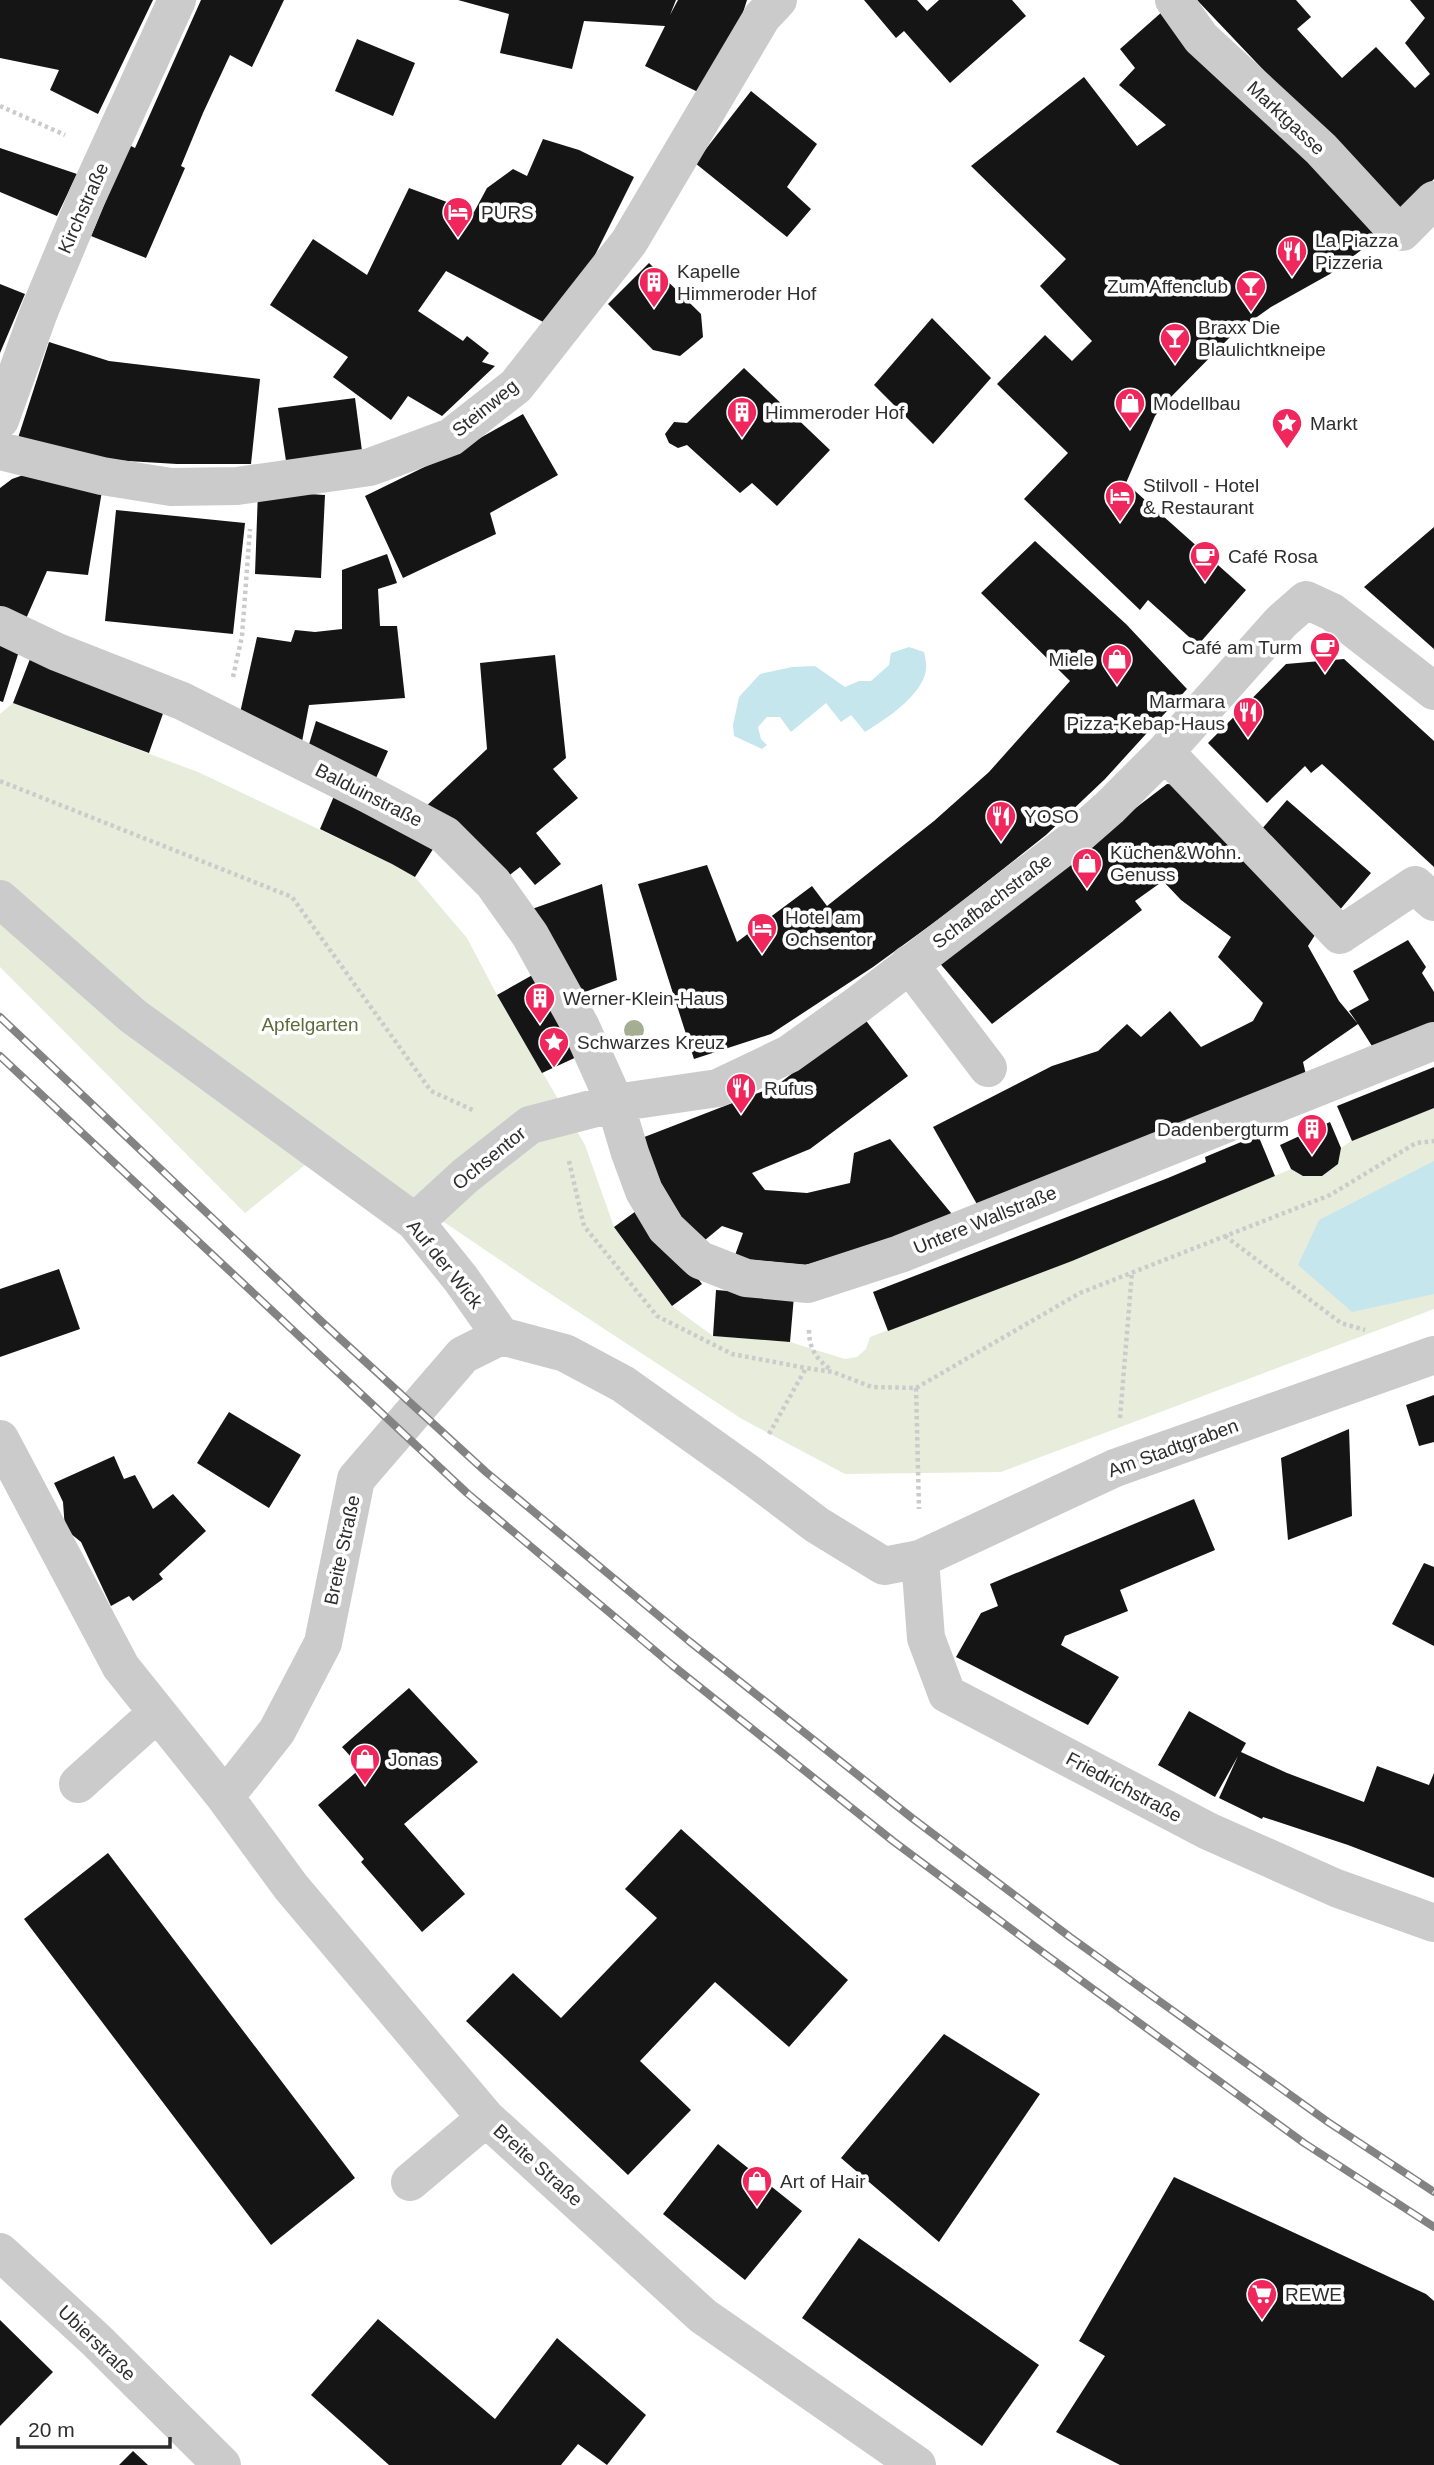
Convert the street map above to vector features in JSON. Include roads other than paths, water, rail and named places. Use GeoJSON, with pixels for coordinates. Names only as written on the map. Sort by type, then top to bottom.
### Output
{"type":"FeatureCollection","features":[{"type":"Feature","properties":{"kind":"street","name":"Kirchstraße"},"geometry":{"type":"LineString","coordinates":[[0,420],[8,373],[39,312],[177,0]]}},
{"type":"Feature","properties":{"kind":"street","name":"Steinweg"},"geometry":{"type":"LineString","coordinates":[[0,451],[102,476],[171,487],[237,486],[370,467],[451,437],[516,386],[629,242],[762,17],[778,0]]}},
{"type":"Feature","properties":{"kind":"street","name":"Marktgasse"},"geometry":{"type":"LineString","coordinates":[[1174,0],[1201,38],[1321,149],[1392,226],[1402,232],[1434,200]]}},
{"type":"Feature","properties":{"kind":"street","name":"Schafbachstraße"},"geometry":{"type":"LineString","coordinates":[[615,1103],[718,1088],[789,1054],[1069,843],[1110,808],[1165,752],[1281,622],[1306,600],[1332,612],[1434,691]]}},
{"type":"Feature","properties":{"kind":"street","name":"Balduinstraße"},"geometry":{"type":"LineString","coordinates":[[0,625],[57,652],[182,701],[445,835],[493,883],[530,935],[581,1027],[615,1103]]}},
{"type":"Feature","properties":{"kind":"street"},"geometry":{"type":"LineString","coordinates":[[1165,752],[1340,935],[1415,885],[1434,902]]}},
{"type":"Feature","properties":{"kind":"street","name":"Auf der Wick"},"geometry":{"type":"LineString","coordinates":[[0,899],[133,1016],[415,1222],[461,1279],[501,1336]]}},
{"type":"Feature","properties":{"kind":"street"},"geometry":{"type":"LineString","coordinates":[[909,964],[988,1068]]}},
{"type":"Feature","properties":{"kind":"street","name":"Untere Wallstraße"},"geometry":{"type":"LineString","coordinates":[[615,1103],[644,1191],[666,1228],[700,1260],[746,1278],[808,1284],[900,1254],[1434,1041]]}},
{"type":"Feature","properties":{"kind":"street","name":"Ochsentor"},"geometry":{"type":"LineString","coordinates":[[415,1222],[465,1176],[530,1125],[615,1103]]}},
{"type":"Feature","properties":{"kind":"street"},"geometry":{"type":"LineString","coordinates":[[501,1336],[565,1353],[623,1384],[817,1525],[884,1566],[920,1559]]}},
{"type":"Feature","properties":{"kind":"street","name":"Breite Straße"},"geometry":{"type":"LineString","coordinates":[[225,1797],[276,1731],[323,1643],[356,1479],[463,1355],[501,1336]]}},
{"type":"Feature","properties":{"kind":"street","name":"Am Stadtgraben"},"geometry":{"type":"LineString","coordinates":[[920,1559],[1115,1468],[1434,1355]]}},
{"type":"Feature","properties":{"kind":"street","name":"Breite Straße"},"geometry":{"type":"LineString","coordinates":[[0,1439],[121,1667],[225,1797],[290,1887],[486,2118],[703,2316],[917,2465]]}},
{"type":"Feature","properties":{"kind":"street","name":"Friedrichstraße"},"geometry":{"type":"LineString","coordinates":[[920,1559],[926,1638],[947,1694],[1208,1831],[1336,1888],[1434,1923]]}},
{"type":"Feature","properties":{"kind":"street"},"geometry":{"type":"LineString","coordinates":[[78,1784],[157,1713]]}},
{"type":"Feature","properties":{"kind":"street"},"geometry":{"type":"LineString","coordinates":[[410,2182],[486,2118]]}},
{"type":"Feature","properties":{"kind":"street","name":"Ubierstraße"},"geometry":{"type":"LineString","coordinates":[[0,2252],[96,2340],[222,2465]]}},
{"type":"Feature","properties":{"kind":"water"},"geometry":{"type":"Polygon","coordinates":[[[909,647],[924,652],[924,678],[911,697],[883,721],[865,732],[851,715],[841,722],[826,703],[791,732],[780,717],[767,717],[758,727],[761,739],[767,745],[762,749],[734,736],[733,725],[739,697],[760,674],[792,667],[815,666],[845,687],[859,681],[871,681],[889,665],[891,653],[909,647]]]}},
{"type":"Feature","properties":{"kind":"water"},"geometry":{"type":"Polygon","coordinates":[[[1434,1161],[1434,1294],[1352,1312],[1298,1265],[1319,1220],[1434,1161]]]}},
{"type":"Feature","properties":{"kind":"railway"},"geometry":{"type":"LineString","coordinates":[[0,1017],[322,1322],[486,1472],[689,1641],[912,1818],[1070,1937],[1328,2122],[1434,2192]]}},
{"type":"Feature","properties":{"kind":"railway"},"geometry":{"type":"LineString","coordinates":[[0,1056],[467,1493],[672,1665],[893,1841],[1034,1946],[1304,2143],[1434,2227]]}},
{"type":"Feature","properties":{"kind":"place","name":"PURS"},"geometry":{"type":"Point","coordinates":[458,239]}},
{"type":"Feature","properties":{"kind":"place","name":"La Piazza Pizzeria"},"geometry":{"type":"Point","coordinates":[1292,278]}},
{"type":"Feature","properties":{"kind":"place","name":"Kapelle Himmeroder Hof"},"geometry":{"type":"Point","coordinates":[654,309]}},
{"type":"Feature","properties":{"kind":"place","name":"Zum Affenclub"},"geometry":{"type":"Point","coordinates":[1251,313]}},
{"type":"Feature","properties":{"kind":"place","name":"Braxx Die Blaulichtkneipe"},"geometry":{"type":"Point","coordinates":[1175,365]}},
{"type":"Feature","properties":{"kind":"place","name":"Modellbau"},"geometry":{"type":"Point","coordinates":[1130,430]}},
{"type":"Feature","properties":{"kind":"place","name":"Himmeroder Hof"},"geometry":{"type":"Point","coordinates":[742,439]}},
{"type":"Feature","properties":{"kind":"place","name":"Markt"},"geometry":{"type":"Point","coordinates":[1287,450]}},
{"type":"Feature","properties":{"kind":"place","name":"Stilvoll - Hotel & Restaurant"},"geometry":{"type":"Point","coordinates":[1120,523]}},
{"type":"Feature","properties":{"kind":"place","name":"Café Rosa"},"geometry":{"type":"Point","coordinates":[1205,583]}},
{"type":"Feature","properties":{"kind":"place","name":"Café am Turm"},"geometry":{"type":"Point","coordinates":[1325,674]}},
{"type":"Feature","properties":{"kind":"place","name":"Miele"},"geometry":{"type":"Point","coordinates":[1117,686]}},
{"type":"Feature","properties":{"kind":"place","name":"Marmara Pizza-Kebap-Haus"},"geometry":{"type":"Point","coordinates":[1248,739]}},
{"type":"Feature","properties":{"kind":"place","name":"YOSO"},"geometry":{"type":"Point","coordinates":[1001,843]}},
{"type":"Feature","properties":{"kind":"place","name":"Küchen&Wohn. Genuss"},"geometry":{"type":"Point","coordinates":[1087,890]}},
{"type":"Feature","properties":{"kind":"place","name":"Hotel am Ochsentor"},"geometry":{"type":"Point","coordinates":[762,955]}},
{"type":"Feature","properties":{"kind":"place","name":"Werner-Klein-Haus"},"geometry":{"type":"Point","coordinates":[540,1025]}},
{"type":"Feature","properties":{"kind":"place","name":"Schwarzes Kreuz"},"geometry":{"type":"Point","coordinates":[554,1069]}},
{"type":"Feature","properties":{"kind":"place","name":"Rufus"},"geometry":{"type":"Point","coordinates":[741,1115]}},
{"type":"Feature","properties":{"kind":"place","name":"Dadenbergturm"},"geometry":{"type":"Point","coordinates":[1312,1156]}},
{"type":"Feature","properties":{"kind":"place","name":"Jonas"},"geometry":{"type":"Point","coordinates":[365,1786]}},
{"type":"Feature","properties":{"kind":"place","name":"Art of Hair"},"geometry":{"type":"Point","coordinates":[757,2208]}},
{"type":"Feature","properties":{"kind":"place","name":"REWE"},"geometry":{"type":"Point","coordinates":[1262,2321]}},
{"type":"Feature","properties":{"kind":"park label","name":"Apfelgarten"},"geometry":{"type":"Point","coordinates":[310,1024]}}]}
